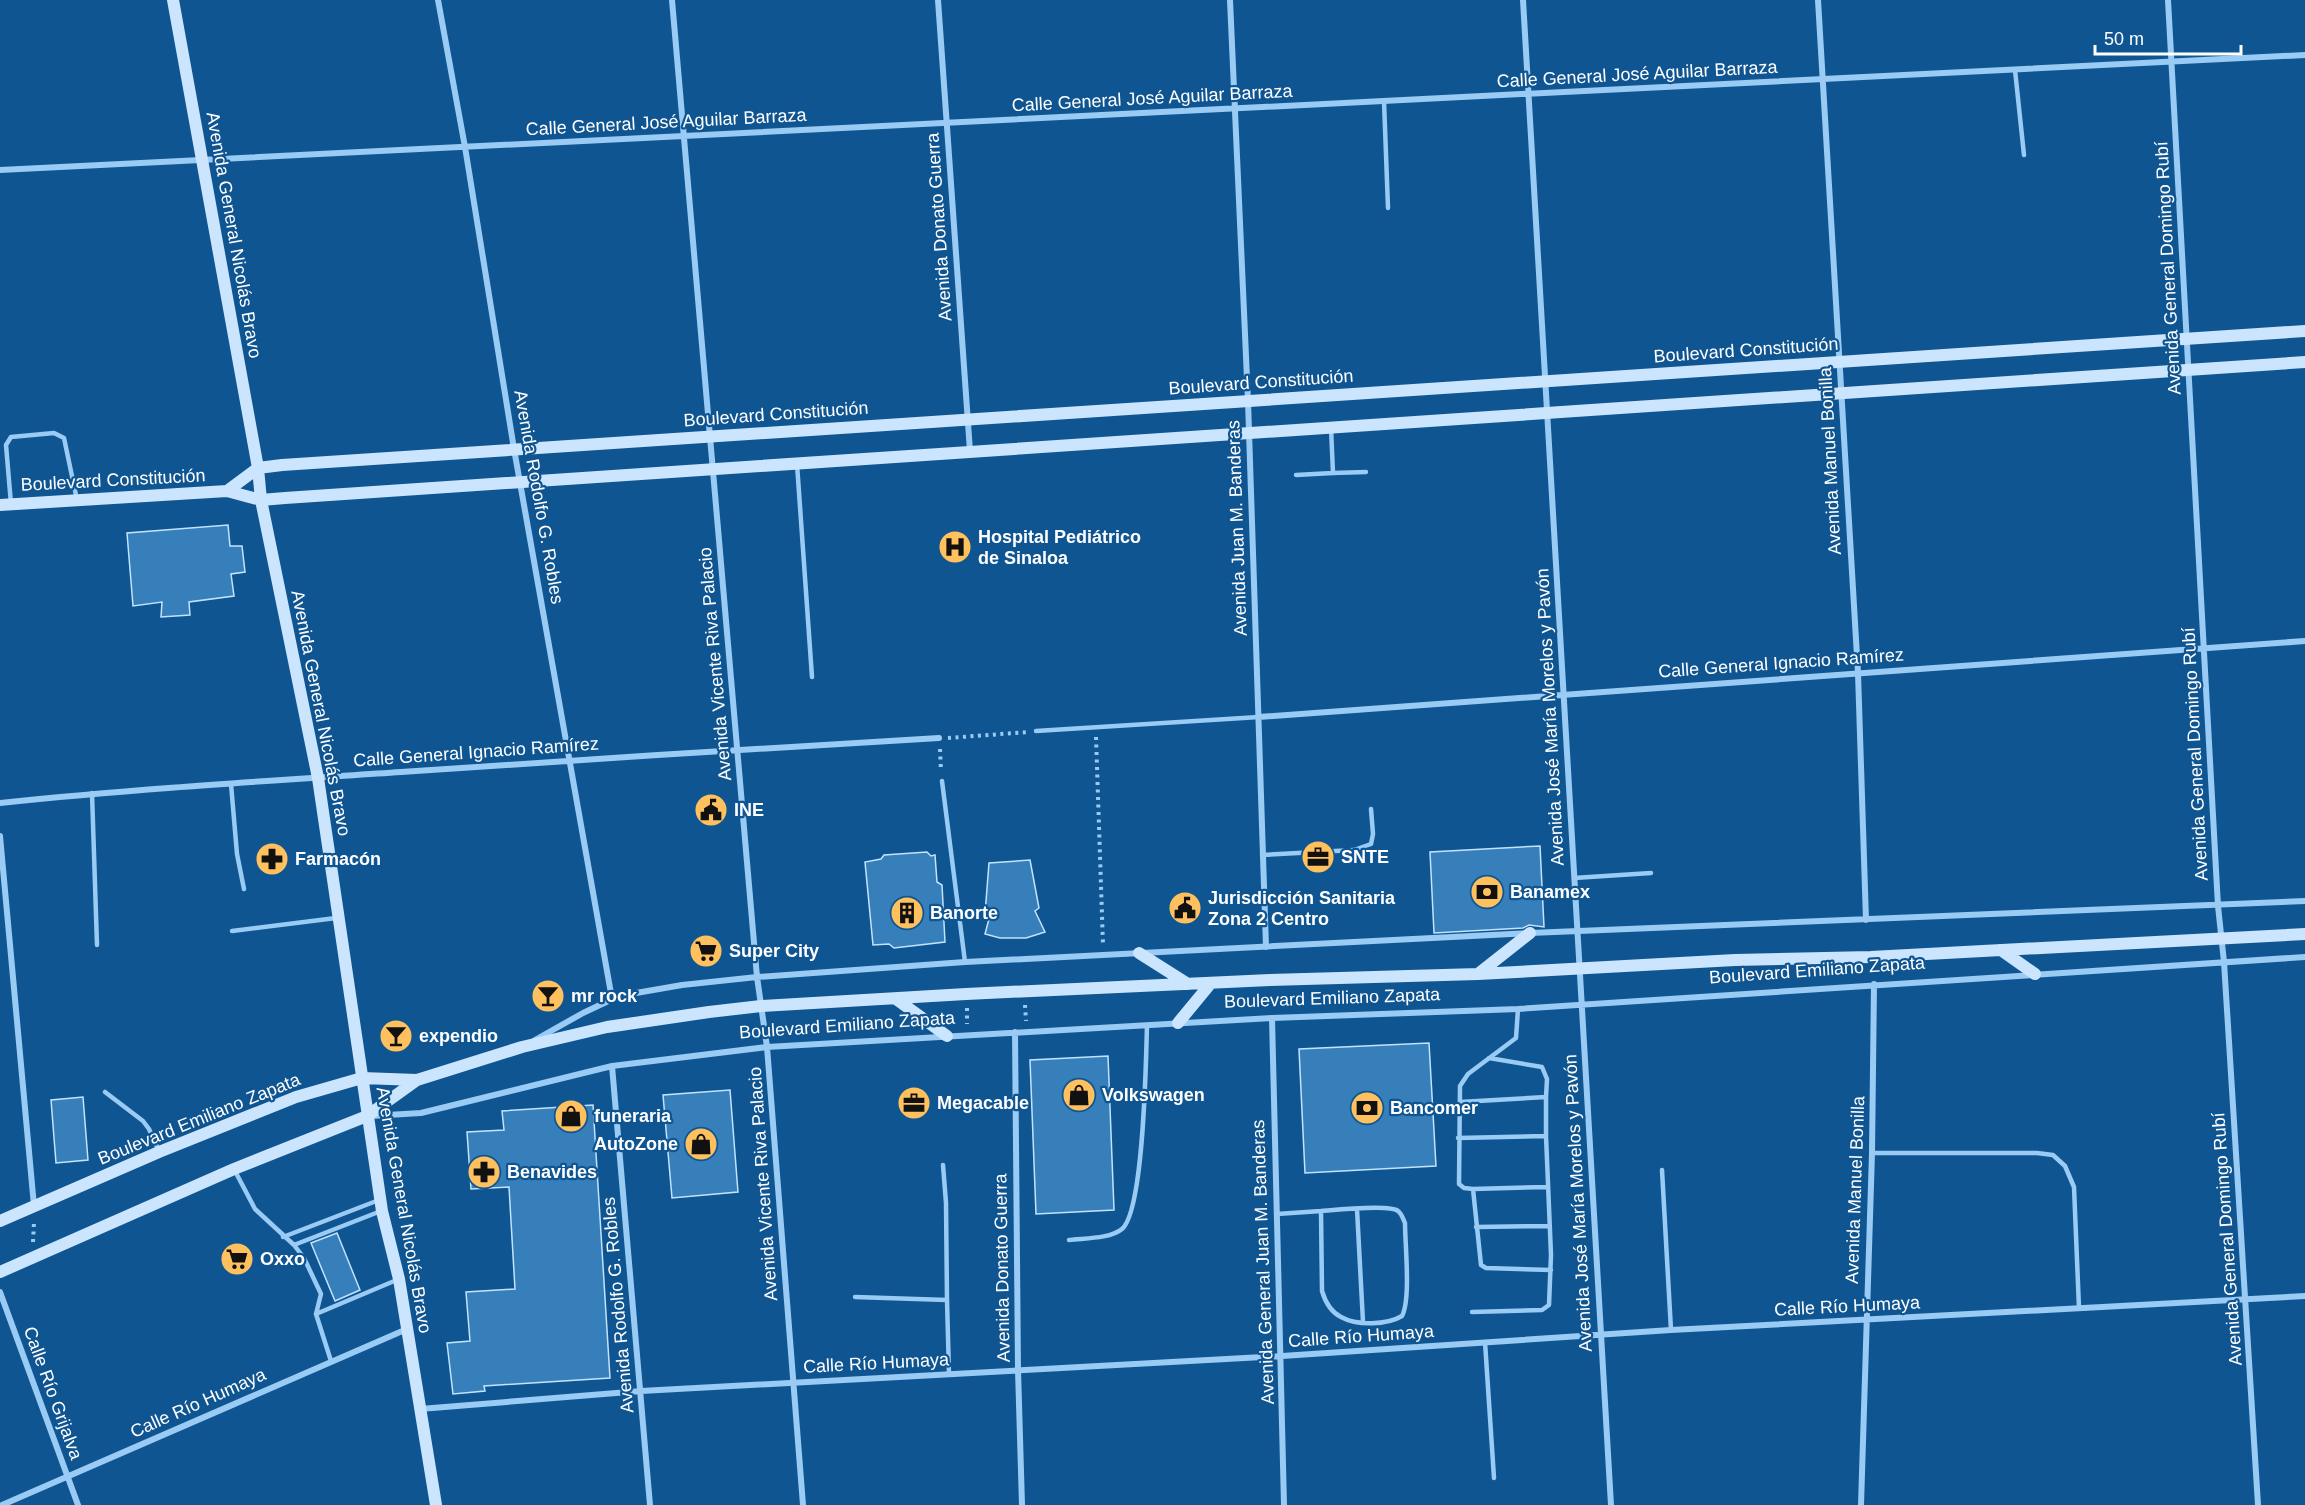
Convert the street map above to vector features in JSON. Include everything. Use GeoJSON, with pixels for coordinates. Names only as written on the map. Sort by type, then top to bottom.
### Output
{"type":"FeatureCollection","features":[{"type":"Feature","properties":{"kind":"main road","name":"Avenida General Nicolás Bravo"},"geometry":{"type":"LineString","coordinates":[[173,0],[258,468],[261,500],[318,778],[381,1205],[399,1279],[436,1505]]}},
{"type":"Feature","properties":{"kind":"main road","name":"Boulevard Constitución"},"geometry":{"type":"LineString","coordinates":[[227,491],[258,468],[282,465],[2305,331]]}},
{"type":"Feature","properties":{"kind":"main road","name":"Boulevard Constitución"},"geometry":{"type":"LineString","coordinates":[[6,504],[227,491],[261,500],[2305,362]]}},
{"type":"Feature","properties":{"kind":"main road"},"geometry":{"type":"LineString","coordinates":[[1478,974],[1530,933]]}},
{"type":"Feature","properties":{"kind":"main road","name":"Boulevard Emiliano Zapata"},"geometry":{"type":"LineString","coordinates":[[0,1272],[234,1169],[367,1116],[417,1080],[522,1047],[607,1026],[648,1019],[761,1006],[1188,984],[1478,974],[1735,960],[1871,957],[2305,934]]}},
{"type":"Feature","properties":{"kind":"main road"},"geometry":{"type":"LineString","coordinates":[[2001,950],[2035,974]]}},
{"type":"Feature","properties":{"kind":"main road"},"geometry":{"type":"LineString","coordinates":[[1139,953],[1188,984]]}},
{"type":"Feature","properties":{"kind":"main road"},"geometry":{"type":"LineString","coordinates":[[1178,1023],[1211,983]]}},
{"type":"Feature","properties":{"kind":"main road"},"geometry":{"type":"LineString","coordinates":[[897,999],[946,1036]]}},
{"type":"Feature","properties":{"kind":"main road","name":"Boulevard Emiliano Zapata"},"geometry":{"type":"LineString","coordinates":[[0,1221],[159,1152],[296,1097],[362,1078],[417,1080]]}},
{"type":"Feature","properties":{"kind":"street","name":"Avenida Rodolfo G. Robles"},"geometry":{"type":"LineString","coordinates":[[438,0],[465,147],[513,449],[521,482],[612,999]]}},
{"type":"Feature","properties":{"kind":"street","name":"Avenida Vicente Riva Palacio"},"geometry":{"type":"LineString","coordinates":[[672,0],[757,977],[767,1047],[803,1505]]}},
{"type":"Feature","properties":{"kind":"street","name":"Avenida Donato Guerra"},"geometry":{"type":"LineString","coordinates":[[938,0],[970,452]]}},
{"type":"Feature","properties":{"kind":"street","name":"Avenida Juan M. Banderas"},"geometry":{"type":"LineString","coordinates":[[1230,0],[1248,401],[1266,947]]}},
{"type":"Feature","properties":{"kind":"street","name":"Avenida José María Morelos y Pavón"},"geometry":{"type":"LineString","coordinates":[[1523,0],[1611,1505]]}},
{"type":"Feature","properties":{"kind":"street","name":"Avenida Manuel Bonilla"},"geometry":{"type":"LineString","coordinates":[[1818,0],[1858,673],[1866,920]]}},
{"type":"Feature","properties":{"kind":"street","name":"Avenida General Domingo Rubí"},"geometry":{"type":"LineString","coordinates":[[2168,0],[2218,906],[2224,962],[2258,1505]]}},
{"type":"Feature","properties":{"kind":"street","name":"Calle General José Aguilar Barraza"},"geometry":{"type":"LineString","coordinates":[[0,170],[2305,55]]}},
{"type":"Feature","properties":{"kind":"street","name":"Calle General Ignacio Ramírez"},"geometry":{"type":"LineString","coordinates":[[1259,717],[2305,641]]}},
{"type":"Feature","properties":{"kind":"street","name":"Calle General Ignacio Ramírez"},"geometry":{"type":"LineString","coordinates":[[0,803],[92,793],[738,749],[939,738]]}},
{"type":"Feature","properties":{"kind":"street"},"geometry":{"type":"LineString","coordinates":[[0,836],[34,1206]]}},
{"type":"Feature","properties":{"kind":"street","name":"Boulevard Emiliano Zapata"},"geometry":{"type":"LineString","coordinates":[[522,1047],[612,999],[682,986],[757,977],[965,962],[1530,933],[2305,901]]}},
{"type":"Feature","properties":{"kind":"street","name":"Boulevard Emiliano Zapata"},"geometry":{"type":"LineString","coordinates":[[367,1116],[421,1113],[612,1066],[767,1047],[1272,1018],[1518,1009],[2305,957]]}},
{"type":"Feature","properties":{"kind":"street","name":"Avenida Manuel Bonilla"},"geometry":{"type":"LineString","coordinates":[[1861,1505],[1872,1153],[1874,984]]}},
{"type":"Feature","properties":{"kind":"street","name":"Avenida General Juan M. Banderas"},"geometry":{"type":"LineString","coordinates":[[1272,1018],[1284,1505]]}},
{"type":"Feature","properties":{"kind":"street","name":"Avenida Donato Guerra"},"geometry":{"type":"LineString","coordinates":[[1015,1032],[1018,1370],[1022,1505]]}},
{"type":"Feature","properties":{"kind":"street","name":"Avenida Rodolfo G. Robles"},"geometry":{"type":"LineString","coordinates":[[612,1066],[650,1505]]}},
{"type":"Feature","properties":{"kind":"street","name":"Calle Río Grijalva"},"geometry":{"type":"LineString","coordinates":[[0,1292],[78,1505]]}},
{"type":"Feature","properties":{"kind":"street","name":"Calle Río Humaya"},"geometry":{"type":"LineString","coordinates":[[420,1409],[641,1391],[1281,1356],[1671,1330],[2305,1296]]}},
{"type":"Feature","properties":{"kind":"street","name":"Calle Río Humaya"},"geometry":{"type":"LineString","coordinates":[[2,1505],[407,1329]]}},
{"type":"Feature","properties":{"kind":"lane"},"geometry":{"type":"LineString","coordinates":[[2015,70],[2024,155]]}},
{"type":"Feature","properties":{"kind":"lane"},"geometry":{"type":"LineString","coordinates":[[1384,101],[1388,208]]}},
{"type":"Feature","properties":{"kind":"lane"},"geometry":{"type":"LineString","coordinates":[[1331,428],[1333,472]]}},
{"type":"Feature","properties":{"kind":"lane"},"geometry":{"type":"LineString","coordinates":[[6,504],[6,445],[11,437],[54,433],[64,438],[77,500]]}},
{"type":"Feature","properties":{"kind":"lane"},"geometry":{"type":"LineString","coordinates":[[797,464],[812,677]]}},
{"type":"Feature","properties":{"kind":"lane"},"geometry":{"type":"LineString","coordinates":[[1296,476],[1333,472],[1366,472]]}},
{"type":"Feature","properties":{"kind":"lane"},"geometry":{"type":"LineString","coordinates":[[1036,731],[1259,717]]}},
{"type":"Feature","properties":{"kind":"lane"},"geometry":{"type":"LineString","coordinates":[[942,781],[965,962]]}},
{"type":"Feature","properties":{"kind":"lane"},"geometry":{"type":"LineString","coordinates":[[231,784],[237,854],[244,889]]}},
{"type":"Feature","properties":{"kind":"lane"},"geometry":{"type":"LineString","coordinates":[[92,793],[97,945]]}},
{"type":"Feature","properties":{"kind":"lane"},"geometry":{"type":"LineString","coordinates":[[1262,855],[1365,848],[1371,844],[1373,834],[1371,809]]}},
{"type":"Feature","properties":{"kind":"lane"},"geometry":{"type":"LineString","coordinates":[[1574,878],[1651,873]]}},
{"type":"Feature","properties":{"kind":"lane"},"geometry":{"type":"LineString","coordinates":[[232,931],[340,917]]}},
{"type":"Feature","properties":{"kind":"lane"},"geometry":{"type":"LineString","coordinates":[[1518,1009],[1516,1038],[1463,1080],[1460,1086],[1459,1184],[1464,1188],[1473,1189],[1547,1187]]}},
{"type":"Feature","properties":{"kind":"lane"},"geometry":{"type":"LineString","coordinates":[[1069,1240],[1113,1234],[1123,1228],[1128,1220],[1135,1198],[1147,1025]]}},
{"type":"Feature","properties":{"kind":"lane"},"geometry":{"type":"LineString","coordinates":[[1472,1312],[1546,1309],[1550,1305],[1547,1079],[1542,1067],[1489,1058]]}},
{"type":"Feature","properties":{"kind":"lane"},"geometry":{"type":"LineString","coordinates":[[105,1092],[142,1121],[149,1129],[159,1152]]}},
{"type":"Feature","properties":{"kind":"lane"},"geometry":{"type":"LineString","coordinates":[[1460,1102],[1546,1097]]}},
{"type":"Feature","properties":{"kind":"lane"},"geometry":{"type":"LineString","coordinates":[[1458,1137],[1546,1136]]}},
{"type":"Feature","properties":{"kind":"lane"},"geometry":{"type":"LineString","coordinates":[[1872,1153],[2037,1153],[2053,1155],[2065,1166],[2074,1187],[2079,1308]]}},
{"type":"Feature","properties":{"kind":"lane"},"geometry":{"type":"LineString","coordinates":[[943,1165],[950,1374]]}},
{"type":"Feature","properties":{"kind":"lane"},"geometry":{"type":"LineString","coordinates":[[234,1169],[250,1203],[283,1237],[294,1245],[304,1258],[321,1294],[316,1314],[331,1361]]}},
{"type":"Feature","properties":{"kind":"lane"},"geometry":{"type":"LineString","coordinates":[[1662,1170],[1671,1330]]}},
{"type":"Feature","properties":{"kind":"lane"},"geometry":{"type":"LineString","coordinates":[[1473,1189],[1481,1264],[1486,1268],[1551,1270]]}},
{"type":"Feature","properties":{"kind":"lane"},"geometry":{"type":"LineString","coordinates":[[283,1237],[381,1205]]}},
{"type":"Feature","properties":{"kind":"lane"},"geometry":{"type":"LineString","coordinates":[[294,1245],[381,1205]]}},
{"type":"Feature","properties":{"kind":"lane"},"geometry":{"type":"LineString","coordinates":[[1277,1214],[1321,1211],[1357,1209],[1394,1209],[1402,1216],[1404,1223],[1406,1310],[1402,1316],[1396,1320],[1363,1322],[1343,1319],[1324,1299],[1321,1211]]}},
{"type":"Feature","properties":{"kind":"lane"},"geometry":{"type":"LineString","coordinates":[[1357,1209],[1363,1322]]}},
{"type":"Feature","properties":{"kind":"lane"},"geometry":{"type":"LineString","coordinates":[[1476,1227],[1550,1226]]}},
{"type":"Feature","properties":{"kind":"lane"},"geometry":{"type":"LineString","coordinates":[[316,1314],[399,1279]]}},
{"type":"Feature","properties":{"kind":"lane"},"geometry":{"type":"LineString","coordinates":[[855,1297],[946,1300]]}},
{"type":"Feature","properties":{"kind":"lane"},"geometry":{"type":"LineString","coordinates":[[1485,1342],[1494,1478]]}},
{"type":"Feature","properties":{"kind":"path"},"geometry":{"type":"LineString","coordinates":[[1095,728],[1103,955]]}},
{"type":"Feature","properties":{"kind":"path"},"geometry":{"type":"LineString","coordinates":[[942,781],[939,738],[1036,731]]}},
{"type":"Feature","properties":{"kind":"path"},"geometry":{"type":"LineString","coordinates":[[33,1257],[34,1206]]}},
{"type":"Feature","properties":{"kind":"building"},"geometry":{"type":"Polygon","coordinates":[[[228,525],[230,546],[242,546],[245,572],[231,574],[234,596],[189,602],[190,615],[161,617],[162,602],[133,606],[127,533],[228,525]]]}},
{"type":"Feature","properties":{"kind":"building","name":"Banamex"},"geometry":{"type":"Polygon","coordinates":[[[1540,846],[1544,927],[1529,925],[1523,928],[1434,933],[1430,852],[1540,846]]]}},
{"type":"Feature","properties":{"kind":"building","name":"Banorte"},"geometry":{"type":"Polygon","coordinates":[[[927,852],[931,856],[935,855],[937,882],[942,885],[945,942],[894,948],[889,944],[873,945],[865,862],[881,859],[884,855],[927,852]]]}},
{"type":"Feature","properties":{"kind":"building"},"geometry":{"type":"Polygon","coordinates":[[[1030,860],[1039,908],[1035,911],[1045,932],[1026,938],[1000,938],[985,934],[990,915],[985,914],[989,863],[1030,860]]]}},
{"type":"Feature","properties":{"kind":"building","name":"Bancomer"},"geometry":{"type":"Polygon","coordinates":[[[1429,1043],[1436,1166],[1305,1173],[1299,1049],[1429,1043]]]}},
{"type":"Feature","properties":{"kind":"building"},"geometry":{"type":"Polygon","coordinates":[[[1108,1056],[1114,1210],[1036,1214],[1030,1060],[1108,1056]]]}},
{"type":"Feature","properties":{"kind":"building","name":"AutoZone"},"geometry":{"type":"Polygon","coordinates":[[[730,1090],[738,1192],[672,1198],[663,1095],[730,1090]]]}},
{"type":"Feature","properties":{"kind":"building"},"geometry":{"type":"Polygon","coordinates":[[[83,1097],[88,1160],[56,1163],[51,1100],[83,1097]]]}},
{"type":"Feature","properties":{"kind":"building"},"geometry":{"type":"Polygon","coordinates":[[[593,1105],[610,1378],[484,1386],[485,1391],[453,1394],[447,1343],[470,1341],[466,1292],[515,1289],[509,1187],[471,1189],[467,1132],[504,1130],[502,1111],[593,1105]]]}},
{"type":"Feature","properties":{"kind":"building"},"geometry":{"type":"Polygon","coordinates":[[[337,1233],[360,1290],[335,1301],[311,1243],[337,1233]]]}},
{"type":"Feature","properties":{"kind":"place","name":"Hospital Pediátrico de Sinaloa"},"geometry":{"type":"Point","coordinates":[955,547]}},
{"type":"Feature","properties":{"kind":"place","name":"INE"},"geometry":{"type":"Point","coordinates":[711,810]}},
{"type":"Feature","properties":{"kind":"place","name":"SNTE"},"geometry":{"type":"Point","coordinates":[1318,857]}},
{"type":"Feature","properties":{"kind":"place","name":"Farmacón"},"geometry":{"type":"Point","coordinates":[272,859]}},
{"type":"Feature","properties":{"kind":"place","name":"Banamex"},"geometry":{"type":"Point","coordinates":[1487,892]}},
{"type":"Feature","properties":{"kind":"place","name":"Jurisdicción Sanitaria Zona 2 Centro"},"geometry":{"type":"Point","coordinates":[1185,908]}},
{"type":"Feature","properties":{"kind":"place","name":"Banorte"},"geometry":{"type":"Point","coordinates":[907,913]}},
{"type":"Feature","properties":{"kind":"place","name":"Super City"},"geometry":{"type":"Point","coordinates":[706,951]}},
{"type":"Feature","properties":{"kind":"place","name":"mr rock"},"geometry":{"type":"Point","coordinates":[548,996]}},
{"type":"Feature","properties":{"kind":"place","name":"expendio"},"geometry":{"type":"Point","coordinates":[396,1036]}},
{"type":"Feature","properties":{"kind":"place","name":"Volkswagen"},"geometry":{"type":"Point","coordinates":[1079,1095]}},
{"type":"Feature","properties":{"kind":"place","name":"Megacable"},"geometry":{"type":"Point","coordinates":[914,1103]}},
{"type":"Feature","properties":{"kind":"place","name":"Bancomer"},"geometry":{"type":"Point","coordinates":[1367,1108]}},
{"type":"Feature","properties":{"kind":"place","name":"funeraria"},"geometry":{"type":"Point","coordinates":[571,1116]}},
{"type":"Feature","properties":{"kind":"place","name":"AutoZone"},"geometry":{"type":"Point","coordinates":[701,1144]}},
{"type":"Feature","properties":{"kind":"place","name":"Benavides"},"geometry":{"type":"Point","coordinates":[484,1172]}},
{"type":"Feature","properties":{"kind":"place","name":"Oxxo"},"geometry":{"type":"Point","coordinates":[237,1259]}}]}
